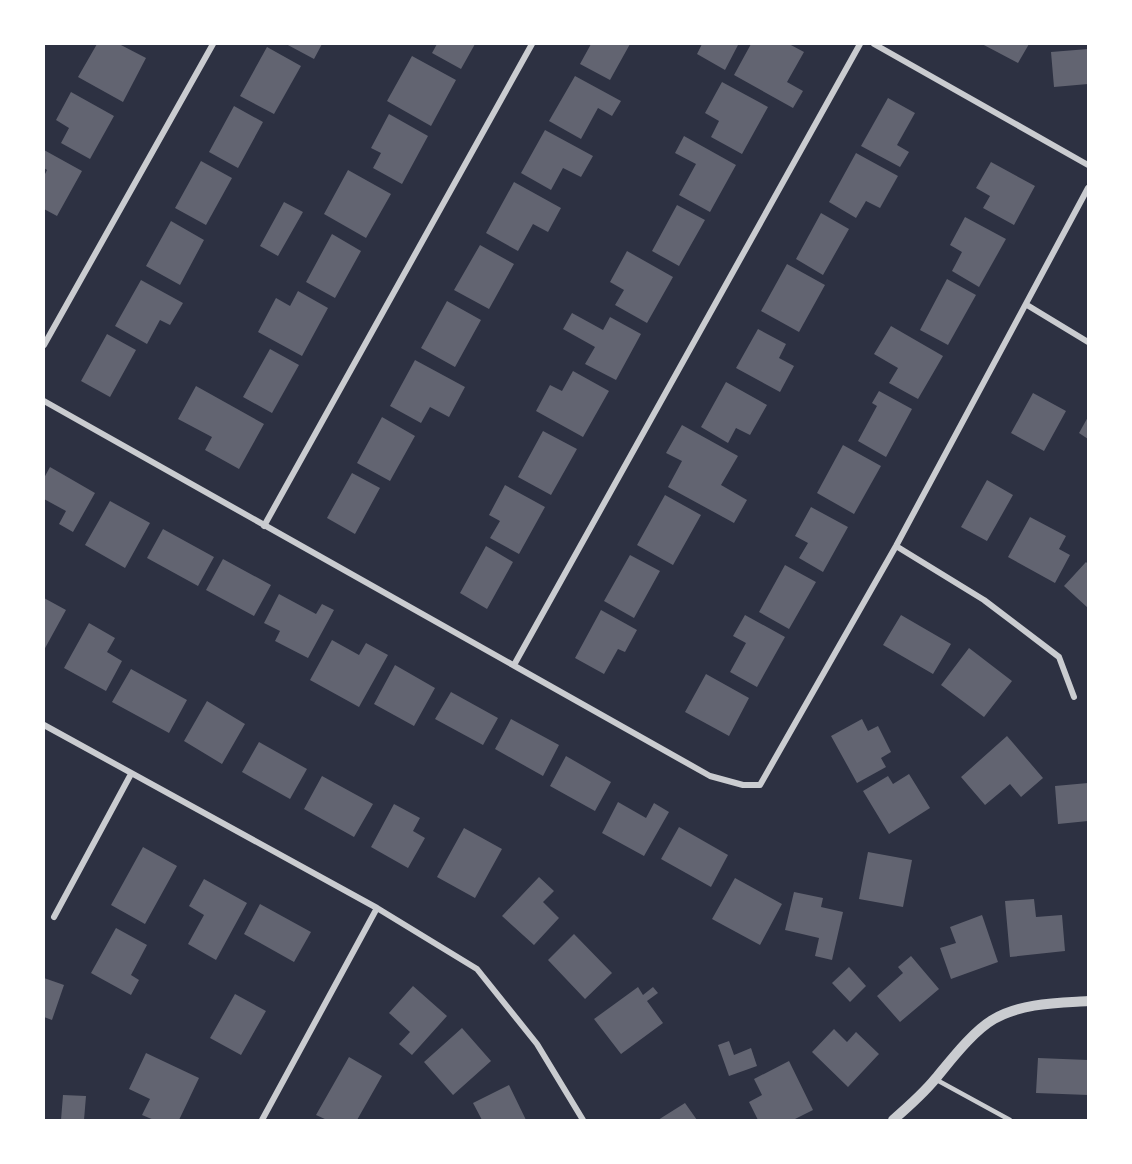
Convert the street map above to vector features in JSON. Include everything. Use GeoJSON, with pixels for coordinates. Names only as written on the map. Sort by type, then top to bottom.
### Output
{"type":"FeatureCollection","features":[{"type":"Feature","properties":{"kind":"street"},"geometry":{"type":"LineString","coordinates":[[44,345],[213,44]]}},
{"type":"Feature","properties":{"kind":"street"},"geometry":{"type":"LineString","coordinates":[[264,526],[532,44]]}},
{"type":"Feature","properties":{"kind":"street"},"geometry":{"type":"LineString","coordinates":[[514,665],[860,44]]}},
{"type":"Feature","properties":{"kind":"street"},"geometry":{"type":"LineString","coordinates":[[874,44],[1089,165]]}},
{"type":"Feature","properties":{"kind":"street"},"geometry":{"type":"LineString","coordinates":[[44,400],[710,776],[743,785],[760,785],[896,546],[1089,188]]}},
{"type":"Feature","properties":{"kind":"street"},"geometry":{"type":"LineString","coordinates":[[1027,305],[1089,342]]}},
{"type":"Feature","properties":{"kind":"street"},"geometry":{"type":"LineString","coordinates":[[896,546],[984,600],[1059,657],[1074,697]]}},
{"type":"Feature","properties":{"kind":"street"},"geometry":{"type":"LineString","coordinates":[[44,725],[377,908],[477,969],[537,1044],[583,1120]]}},
{"type":"Feature","properties":{"kind":"street"},"geometry":{"type":"LineString","coordinates":[[54,917],[131,774]]}},
{"type":"Feature","properties":{"kind":"street"},"geometry":{"type":"LineString","coordinates":[[262,1120],[377,908]]}},
{"type":"Feature","properties":{"kind":"street"},"geometry":{"type":"LineString","coordinates":[[893,1120],[935,1079],[958,1051],[993,1019],[1044,1004],[1089,1001]]}},
{"type":"Feature","properties":{"kind":"lane"},"geometry":{"type":"LineString","coordinates":[[935,1079],[1010,1120]]}},
{"type":"Feature","properties":{"kind":"building"},"geometry":{"type":"Polygon","coordinates":[[[97,44],[119,44],[146,58],[123,102],[78,77],[97,44]]]}},
{"type":"Feature","properties":{"kind":"building"},"geometry":{"type":"Polygon","coordinates":[[[286,44],[322,44],[314,59],[286,44]]]}},
{"type":"Feature","properties":{"kind":"building"},"geometry":{"type":"Polygon","coordinates":[[[437,44],[475,44],[461,69],[432,53],[437,44]]]}},
{"type":"Feature","properties":{"kind":"building"},"geometry":{"type":"Polygon","coordinates":[[[591,44],[630,44],[610,80],[580,64],[591,44]]]}},
{"type":"Feature","properties":{"kind":"building"},"geometry":{"type":"Polygon","coordinates":[[[702,44],[738,45],[725,70],[697,54],[702,44]]]}},
{"type":"Feature","properties":{"kind":"building"},"geometry":{"type":"Polygon","coordinates":[[[751,44],[789,44],[804,52],[787,82],[803,91],[793,108],[734,75],[751,44]]]}},
{"type":"Feature","properties":{"kind":"building"},"geometry":{"type":"Polygon","coordinates":[[[982,44],[1029,44],[1018,63],[982,44]]]}},
{"type":"Feature","properties":{"kind":"building"},"geometry":{"type":"Polygon","coordinates":[[[267,47],[301,66],[274,114],[240,96],[267,47]]]}},
{"type":"Feature","properties":{"kind":"building"},"geometry":{"type":"Polygon","coordinates":[[[1088,49],[1088,84],[1054,87],[1051,52],[1088,49]]]}},
{"type":"Feature","properties":{"kind":"building"},"geometry":{"type":"Polygon","coordinates":[[[412,56],[456,80],[431,126],[387,101],[412,56]]]}},
{"type":"Feature","properties":{"kind":"building"},"geometry":{"type":"Polygon","coordinates":[[[575,76],[621,101],[612,116],[598,108],[581,139],[549,121],[575,76]]]}},
{"type":"Feature","properties":{"kind":"building"},"geometry":{"type":"Polygon","coordinates":[[[722,82],[768,107],[742,154],[711,137],[719,121],[705,113],[722,82]]]}},
{"type":"Feature","properties":{"kind":"building"},"geometry":{"type":"Polygon","coordinates":[[[71,92],[114,116],[90,159],[61,143],[69,128],[56,120],[71,92]]]}},
{"type":"Feature","properties":{"kind":"building"},"geometry":{"type":"Polygon","coordinates":[[[888,98],[915,113],[897,145],[909,152],[900,167],[861,146],[888,98]]]}},
{"type":"Feature","properties":{"kind":"building"},"geometry":{"type":"Polygon","coordinates":[[[234,106],[263,122],[238,168],[209,152],[234,106]]]}},
{"type":"Feature","properties":{"kind":"building"},"geometry":{"type":"Polygon","coordinates":[[[389,114],[428,136],[402,184],[373,168],[381,153],[371,148],[389,114]]]}},
{"type":"Feature","properties":{"kind":"building"},"geometry":{"type":"Polygon","coordinates":[[[545,130],[593,156],[581,177],[563,168],[551,190],[521,173],[545,130]]]}},
{"type":"Feature","properties":{"kind":"building"},"geometry":{"type":"Polygon","coordinates":[[[684,136],[736,165],[710,212],[679,195],[696,164],[675,153],[684,136]]]}},
{"type":"Feature","properties":{"kind":"building"},"geometry":{"type":"Polygon","coordinates":[[[44,150],[82,171],[57,216],[44,209],[44,176],[47,170],[44,168],[44,150]]]}},
{"type":"Feature","properties":{"kind":"building"},"geometry":{"type":"Polygon","coordinates":[[[856,153],[898,176],[880,208],[866,201],[856,218],[829,202],[856,153]]]}},
{"type":"Feature","properties":{"kind":"building"},"geometry":{"type":"Polygon","coordinates":[[[201,161],[232,178],[206,225],[175,208],[201,161]]]}},
{"type":"Feature","properties":{"kind":"building"},"geometry":{"type":"Polygon","coordinates":[[[991,162],[1035,186],[1014,225],[983,208],[990,196],[976,188],[991,162]]]}},
{"type":"Feature","properties":{"kind":"building"},"geometry":{"type":"Polygon","coordinates":[[[348,170],[391,194],[366,238],[324,214],[348,170]]]}},
{"type":"Feature","properties":{"kind":"building"},"geometry":{"type":"Polygon","coordinates":[[[514,182],[561,208],[548,232],[533,224],[518,251],[486,233],[514,182]]]}},
{"type":"Feature","properties":{"kind":"building"},"geometry":{"type":"Polygon","coordinates":[[[284,202],[303,212],[278,256],[260,246],[284,202]]]}},
{"type":"Feature","properties":{"kind":"building"},"geometry":{"type":"Polygon","coordinates":[[[677,205],[705,220],[679,266],[652,251],[677,205]]]}},
{"type":"Feature","properties":{"kind":"building"},"geometry":{"type":"Polygon","coordinates":[[[821,213],[849,229],[823,275],[796,259],[821,213]]]}},
{"type":"Feature","properties":{"kind":"building"},"geometry":{"type":"Polygon","coordinates":[[[965,217],[1006,239],[979,287],[952,271],[962,252],[950,245],[965,217]]]}},
{"type":"Feature","properties":{"kind":"building"},"geometry":{"type":"Polygon","coordinates":[[[171,221],[204,240],[180,285],[146,266],[171,221]]]}},
{"type":"Feature","properties":{"kind":"building"},"geometry":{"type":"Polygon","coordinates":[[[332,234],[361,251],[335,298],[306,282],[332,234]]]}},
{"type":"Feature","properties":{"kind":"building"},"geometry":{"type":"Polygon","coordinates":[[[480,245],[514,264],[489,309],[454,290],[480,245]]]}},
{"type":"Feature","properties":{"kind":"building"},"geometry":{"type":"Polygon","coordinates":[[[627,251],[673,277],[647,323],[615,305],[624,290],[610,282],[627,251]]]}},
{"type":"Feature","properties":{"kind":"building"},"geometry":{"type":"Polygon","coordinates":[[[787,264],[825,285],[799,332],[761,311],[787,264]]]}},
{"type":"Feature","properties":{"kind":"building"},"geometry":{"type":"Polygon","coordinates":[[[947,279],[976,295],[948,345],[920,330],[947,279]]]}},
{"type":"Feature","properties":{"kind":"building"},"geometry":{"type":"Polygon","coordinates":[[[141,280],[183,303],[170,325],[160,320],[147,344],[115,326],[141,280]]]}},
{"type":"Feature","properties":{"kind":"building"},"geometry":{"type":"Polygon","coordinates":[[[298,291],[328,308],[302,356],[258,332],[276,298],[290,306],[298,291]]]}},
{"type":"Feature","properties":{"kind":"building"},"geometry":{"type":"Polygon","coordinates":[[[447,301],[481,320],[455,367],[421,348],[447,301]]]}},
{"type":"Feature","properties":{"kind":"building"},"geometry":{"type":"Polygon","coordinates":[[[572,313],[603,330],[610,317],[641,334],[616,380],[585,364],[595,347],[563,329],[572,313]]]}},
{"type":"Feature","properties":{"kind":"building"},"geometry":{"type":"Polygon","coordinates":[[[891,326],[943,356],[918,399],[889,383],[898,368],[874,354],[891,326]]]}},
{"type":"Feature","properties":{"kind":"building"},"geometry":{"type":"Polygon","coordinates":[[[758,329],[786,344],[779,358],[794,366],[780,392],[736,368],[758,329]]]}},
{"type":"Feature","properties":{"kind":"building"},"geometry":{"type":"Polygon","coordinates":[[[107,334],[136,350],[110,397],[81,381],[107,334]]]}},
{"type":"Feature","properties":{"kind":"building"},"geometry":{"type":"Polygon","coordinates":[[[270,349],[299,365],[272,413],[243,397],[270,349]]]}},
{"type":"Feature","properties":{"kind":"building"},"geometry":{"type":"Polygon","coordinates":[[[415,360],[465,387],[449,417],[430,407],[421,423],[390,406],[415,360]]]}},
{"type":"Feature","properties":{"kind":"building"},"geometry":{"type":"Polygon","coordinates":[[[573,371],[609,391],[583,437],[536,411],[550,385],[562,391],[573,371]]]}},
{"type":"Feature","properties":{"kind":"building"},"geometry":{"type":"Polygon","coordinates":[[[726,382],[767,405],[750,435],[736,428],[728,443],[701,427],[726,382]]]}},
{"type":"Feature","properties":{"kind":"building"},"geometry":{"type":"Polygon","coordinates":[[[196,386],[264,424],[239,469],[205,450],[212,437],[178,419],[196,386]]]}},
{"type":"Feature","properties":{"kind":"building"},"geometry":{"type":"Polygon","coordinates":[[[879,391],[912,409],[886,457],[858,441],[877,406],[872,403],[879,391]]]}},
{"type":"Feature","properties":{"kind":"building"},"geometry":{"type":"Polygon","coordinates":[[[1033,393],[1066,411],[1044,451],[1011,433],[1033,393]]]}},
{"type":"Feature","properties":{"kind":"building"},"geometry":{"type":"Polygon","coordinates":[[[382,417],[415,436],[390,481],[357,463],[382,417]]]}},
{"type":"Feature","properties":{"kind":"building"},"geometry":{"type":"Polygon","coordinates":[[[1088,417],[1088,439],[1079,433],[1088,417]]]}},
{"type":"Feature","properties":{"kind":"building"},"geometry":{"type":"Polygon","coordinates":[[[682,425],[738,456],[721,485],[747,500],[734,523],[668,487],[682,461],[666,453],[682,425]]]}},
{"type":"Feature","properties":{"kind":"building"},"geometry":{"type":"Polygon","coordinates":[[[543,431],[577,449],[551,495],[518,477],[543,431]]]}},
{"type":"Feature","properties":{"kind":"building"},"geometry":{"type":"Polygon","coordinates":[[[843,445],[881,466],[854,514],[817,493],[843,445]]]}},
{"type":"Feature","properties":{"kind":"building"},"geometry":{"type":"Polygon","coordinates":[[[50,467],[95,493],[73,532],[59,524],[66,511],[44,499],[44,478],[50,467]]]}},
{"type":"Feature","properties":{"kind":"building"},"geometry":{"type":"Polygon","coordinates":[[[352,473],[380,488],[355,534],[327,518],[352,473]]]}},
{"type":"Feature","properties":{"kind":"building"},"geometry":{"type":"Polygon","coordinates":[[[987,480],[1013,495],[987,541],[961,527],[987,480]]]}},
{"type":"Feature","properties":{"kind":"building"},"geometry":{"type":"Polygon","coordinates":[[[505,485],[545,507],[519,554],[490,538],[500,521],[489,515],[505,485]]]}},
{"type":"Feature","properties":{"kind":"building"},"geometry":{"type":"Polygon","coordinates":[[[665,495],[701,515],[673,565],[637,545],[665,495]]]}},
{"type":"Feature","properties":{"kind":"building"},"geometry":{"type":"Polygon","coordinates":[[[110,501],[150,523],[125,568],[85,545],[110,501]]]}},
{"type":"Feature","properties":{"kind":"building"},"geometry":{"type":"Polygon","coordinates":[[[811,507],[848,527],[823,572],[799,558],[808,543],[795,536],[811,507]]]}},
{"type":"Feature","properties":{"kind":"building"},"geometry":{"type":"Polygon","coordinates":[[[1030,517],[1066,536],[1059,549],[1070,555],[1055,583],[1008,557],[1030,517]]]}},
{"type":"Feature","properties":{"kind":"building"},"geometry":{"type":"Polygon","coordinates":[[[163,529],[214,557],[198,586],[147,558],[163,529]]]}},
{"type":"Feature","properties":{"kind":"building"},"geometry":{"type":"Polygon","coordinates":[[[486,546],[513,562],[487,609],[460,593],[486,546]]]}},
{"type":"Feature","properties":{"kind":"building"},"geometry":{"type":"Polygon","coordinates":[[[630,555],[660,571],[634,618],[604,601],[630,555]]]}},
{"type":"Feature","properties":{"kind":"building"},"geometry":{"type":"Polygon","coordinates":[[[223,559],[271,585],[254,616],[206,590],[223,559]]]}},
{"type":"Feature","properties":{"kind":"building"},"geometry":{"type":"Polygon","coordinates":[[[1086,562],[1088,564],[1088,608],[1064,586],[1086,562]]]}},
{"type":"Feature","properties":{"kind":"building"},"geometry":{"type":"Polygon","coordinates":[[[785,565],[816,582],[789,629],[759,612],[785,565]]]}},
{"type":"Feature","properties":{"kind":"building"},"geometry":{"type":"Polygon","coordinates":[[[279,594],[316,614],[322,604],[334,610],[308,658],[275,641],[280,631],[264,623],[279,594]]]}},
{"type":"Feature","properties":{"kind":"building"},"geometry":{"type":"Polygon","coordinates":[[[44,598],[66,610],[44,650],[44,598]]]}},
{"type":"Feature","properties":{"kind":"building"},"geometry":{"type":"Polygon","coordinates":[[[601,610],[637,630],[625,652],[618,649],[604,674],[575,658],[601,610]]]}},
{"type":"Feature","properties":{"kind":"building"},"geometry":{"type":"Polygon","coordinates":[[[745,615],[785,637],[757,687],[730,672],[746,643],[733,636],[745,615]]]}},
{"type":"Feature","properties":{"kind":"building"},"geometry":{"type":"Polygon","coordinates":[[[901,615],[951,644],[933,674],[883,645],[901,615]]]}},
{"type":"Feature","properties":{"kind":"building"},"geometry":{"type":"Polygon","coordinates":[[[89,623],[115,638],[107,652],[122,661],[106,691],[64,668],[89,623]]]}},
{"type":"Feature","properties":{"kind":"building"},"geometry":{"type":"Polygon","coordinates":[[[332,640],[359,655],[366,643],[388,655],[359,707],[310,680],[332,640]]]}},
{"type":"Feature","properties":{"kind":"building"},"geometry":{"type":"Polygon","coordinates":[[[969,648],[1012,681],[984,717],[941,685],[969,648]]]}},
{"type":"Feature","properties":{"kind":"building"},"geometry":{"type":"Polygon","coordinates":[[[395,665],[435,688],[414,726],[374,704],[395,665]]]}},
{"type":"Feature","properties":{"kind":"building"},"geometry":{"type":"Polygon","coordinates":[[[131,669],[187,700],[169,733],[112,702],[131,669]]]}},
{"type":"Feature","properties":{"kind":"building"},"geometry":{"type":"Polygon","coordinates":[[[706,674],[749,698],[729,736],[685,712],[706,674]]]}},
{"type":"Feature","properties":{"kind":"building"},"geometry":{"type":"Polygon","coordinates":[[[451,692],[498,718],[483,745],[435,719],[451,692]]]}},
{"type":"Feature","properties":{"kind":"building"},"geometry":{"type":"Polygon","coordinates":[[[207,701],[245,724],[222,764],[184,741],[207,701]]]}},
{"type":"Feature","properties":{"kind":"building"},"geometry":{"type":"Polygon","coordinates":[[[511,719],[559,745],[543,776],[495,749],[511,719]]]}},
{"type":"Feature","properties":{"kind":"building"},"geometry":{"type":"Polygon","coordinates":[[[862,719],[868,731],[878,726],[891,752],[881,758],[886,767],[857,783],[831,736],[862,719]]]}},
{"type":"Feature","properties":{"kind":"building"},"geometry":{"type":"Polygon","coordinates":[[[1007,736],[1043,778],[1021,797],[1010,784],[985,805],[961,777],[1007,736]]]}},
{"type":"Feature","properties":{"kind":"building"},"geometry":{"type":"Polygon","coordinates":[[[259,742],[307,769],[290,799],[242,772],[259,742]]]}},
{"type":"Feature","properties":{"kind":"building"},"geometry":{"type":"Polygon","coordinates":[[[566,756],[611,782],[595,811],[550,786],[566,756]]]}},
{"type":"Feature","properties":{"kind":"building"},"geometry":{"type":"Polygon","coordinates":[[[909,774],[930,808],[889,834],[863,791],[888,776],[893,784],[909,774]]]}},
{"type":"Feature","properties":{"kind":"building"},"geometry":{"type":"Polygon","coordinates":[[[322,776],[373,804],[354,837],[304,809],[322,776]]]}},
{"type":"Feature","properties":{"kind":"building"},"geometry":{"type":"Polygon","coordinates":[[[1088,783],[1088,821],[1058,824],[1055,786],[1088,783]]]}},
{"type":"Feature","properties":{"kind":"building"},"geometry":{"type":"Polygon","coordinates":[[[618,802],[646,818],[654,803],[669,812],[644,856],[602,833],[618,802]]]}},
{"type":"Feature","properties":{"kind":"building"},"geometry":{"type":"Polygon","coordinates":[[[394,804],[420,818],[413,831],[425,838],[408,868],[371,847],[394,804]]]}},
{"type":"Feature","properties":{"kind":"building"},"geometry":{"type":"Polygon","coordinates":[[[679,827],[728,855],[711,887],[661,859],[679,827]]]}},
{"type":"Feature","properties":{"kind":"building"},"geometry":{"type":"Polygon","coordinates":[[[464,828],[502,849],[475,898],[437,877],[464,828]]]}},
{"type":"Feature","properties":{"kind":"building"},"geometry":{"type":"Polygon","coordinates":[[[143,847],[177,866],[145,924],[111,905],[143,847]]]}},
{"type":"Feature","properties":{"kind":"building"},"geometry":{"type":"Polygon","coordinates":[[[868,852],[912,860],[903,907],[859,899],[868,852]]]}},
{"type":"Feature","properties":{"kind":"building"},"geometry":{"type":"Polygon","coordinates":[[[539,877],[554,891],[543,902],[559,918],[534,945],[502,916],[539,877]]]}},
{"type":"Feature","properties":{"kind":"building"},"geometry":{"type":"Polygon","coordinates":[[[735,878],[782,904],[760,945],[712,919],[735,878]]]}},
{"type":"Feature","properties":{"kind":"building"},"geometry":{"type":"Polygon","coordinates":[[[204,879],[247,903],[216,960],[188,944],[204,915],[189,906],[204,879]]]}},
{"type":"Feature","properties":{"kind":"building"},"geometry":{"type":"Polygon","coordinates":[[[794,892],[823,898],[821,907],[843,912],[832,960],[815,956],[819,938],[785,930],[794,892]]]}},
{"type":"Feature","properties":{"kind":"building"},"geometry":{"type":"Polygon","coordinates":[[[1034,899],[1036,917],[1062,915],[1065,951],[1010,957],[1005,901],[1034,899]]]}},
{"type":"Feature","properties":{"kind":"building"},"geometry":{"type":"Polygon","coordinates":[[[260,904],[311,932],[294,962],[244,934],[260,904]]]}},
{"type":"Feature","properties":{"kind":"building"},"geometry":{"type":"Polygon","coordinates":[[[982,915],[998,962],[951,979],[940,948],[956,943],[950,927],[982,915]]]}},
{"type":"Feature","properties":{"kind":"building"},"geometry":{"type":"Polygon","coordinates":[[[116,928],[147,945],[131,975],[139,980],[131,995],[91,973],[116,928]]]}},
{"type":"Feature","properties":{"kind":"building"},"geometry":{"type":"Polygon","coordinates":[[[574,934],[612,973],[585,999],[548,960],[574,934]]]}},
{"type":"Feature","properties":{"kind":"building"},"geometry":{"type":"Polygon","coordinates":[[[911,956],[939,989],[900,1022],[877,996],[903,973],[898,967],[911,956]]]}},
{"type":"Feature","properties":{"kind":"building"},"geometry":{"type":"Polygon","coordinates":[[[849,967],[866,986],[850,1002],[832,983],[849,967]]]}},
{"type":"Feature","properties":{"kind":"building"},"geometry":{"type":"Polygon","coordinates":[[[44,978],[64,985],[52,1020],[44,1017],[44,978]]]}},
{"type":"Feature","properties":{"kind":"building"},"geometry":{"type":"Polygon","coordinates":[[[413,986],[447,1016],[412,1055],[399,1044],[410,1032],[389,1013],[413,986]]]}},
{"type":"Feature","properties":{"kind":"building"},"geometry":{"type":"Polygon","coordinates":[[[638,987],[643,995],[653,987],[658,993],[647,1001],[663,1023],[621,1054],[594,1019],[638,987]]]}},
{"type":"Feature","properties":{"kind":"building"},"geometry":{"type":"Polygon","coordinates":[[[235,994],[266,1011],[241,1055],[210,1038],[235,994]]]}},
{"type":"Feature","properties":{"kind":"building"},"geometry":{"type":"Polygon","coordinates":[[[462,1028],[491,1061],[453,1095],[424,1062],[462,1028]]]}},
{"type":"Feature","properties":{"kind":"building"},"geometry":{"type":"Polygon","coordinates":[[[834,1029],[847,1042],[856,1032],[879,1054],[848,1087],[812,1052],[834,1029]]]}},
{"type":"Feature","properties":{"kind":"building"},"geometry":{"type":"Polygon","coordinates":[[[729,1041],[734,1055],[751,1048],[757,1066],[729,1076],[718,1045],[729,1041]]]}},
{"type":"Feature","properties":{"kind":"building"},"geometry":{"type":"Polygon","coordinates":[[[146,1053],[199,1078],[179,1120],[154,1120],[142,1115],[150,1099],[129,1089],[146,1053]]]}},
{"type":"Feature","properties":{"kind":"building"},"geometry":{"type":"Polygon","coordinates":[[[349,1057],[382,1076],[357,1120],[327,1120],[316,1115],[349,1057]]]}},
{"type":"Feature","properties":{"kind":"building"},"geometry":{"type":"Polygon","coordinates":[[[1038,1058],[1088,1060],[1088,1095],[1036,1093],[1038,1058]]]}},
{"type":"Feature","properties":{"kind":"building"},"geometry":{"type":"Polygon","coordinates":[[[789,1061],[813,1110],[793,1120],[758,1120],[749,1102],[762,1095],[754,1079],[789,1061]]]}},
{"type":"Feature","properties":{"kind":"building"},"geometry":{"type":"Polygon","coordinates":[[[509,1085],[526,1120],[482,1120],[473,1103],[509,1085]]]}},
{"type":"Feature","properties":{"kind":"building"},"geometry":{"type":"Polygon","coordinates":[[[63,1095],[86,1096],[84,1120],[61,1120],[63,1095]]]}},
{"type":"Feature","properties":{"kind":"building"},"geometry":{"type":"Polygon","coordinates":[[[685,1103],[697,1120],[658,1120],[685,1103]]]}}]}
